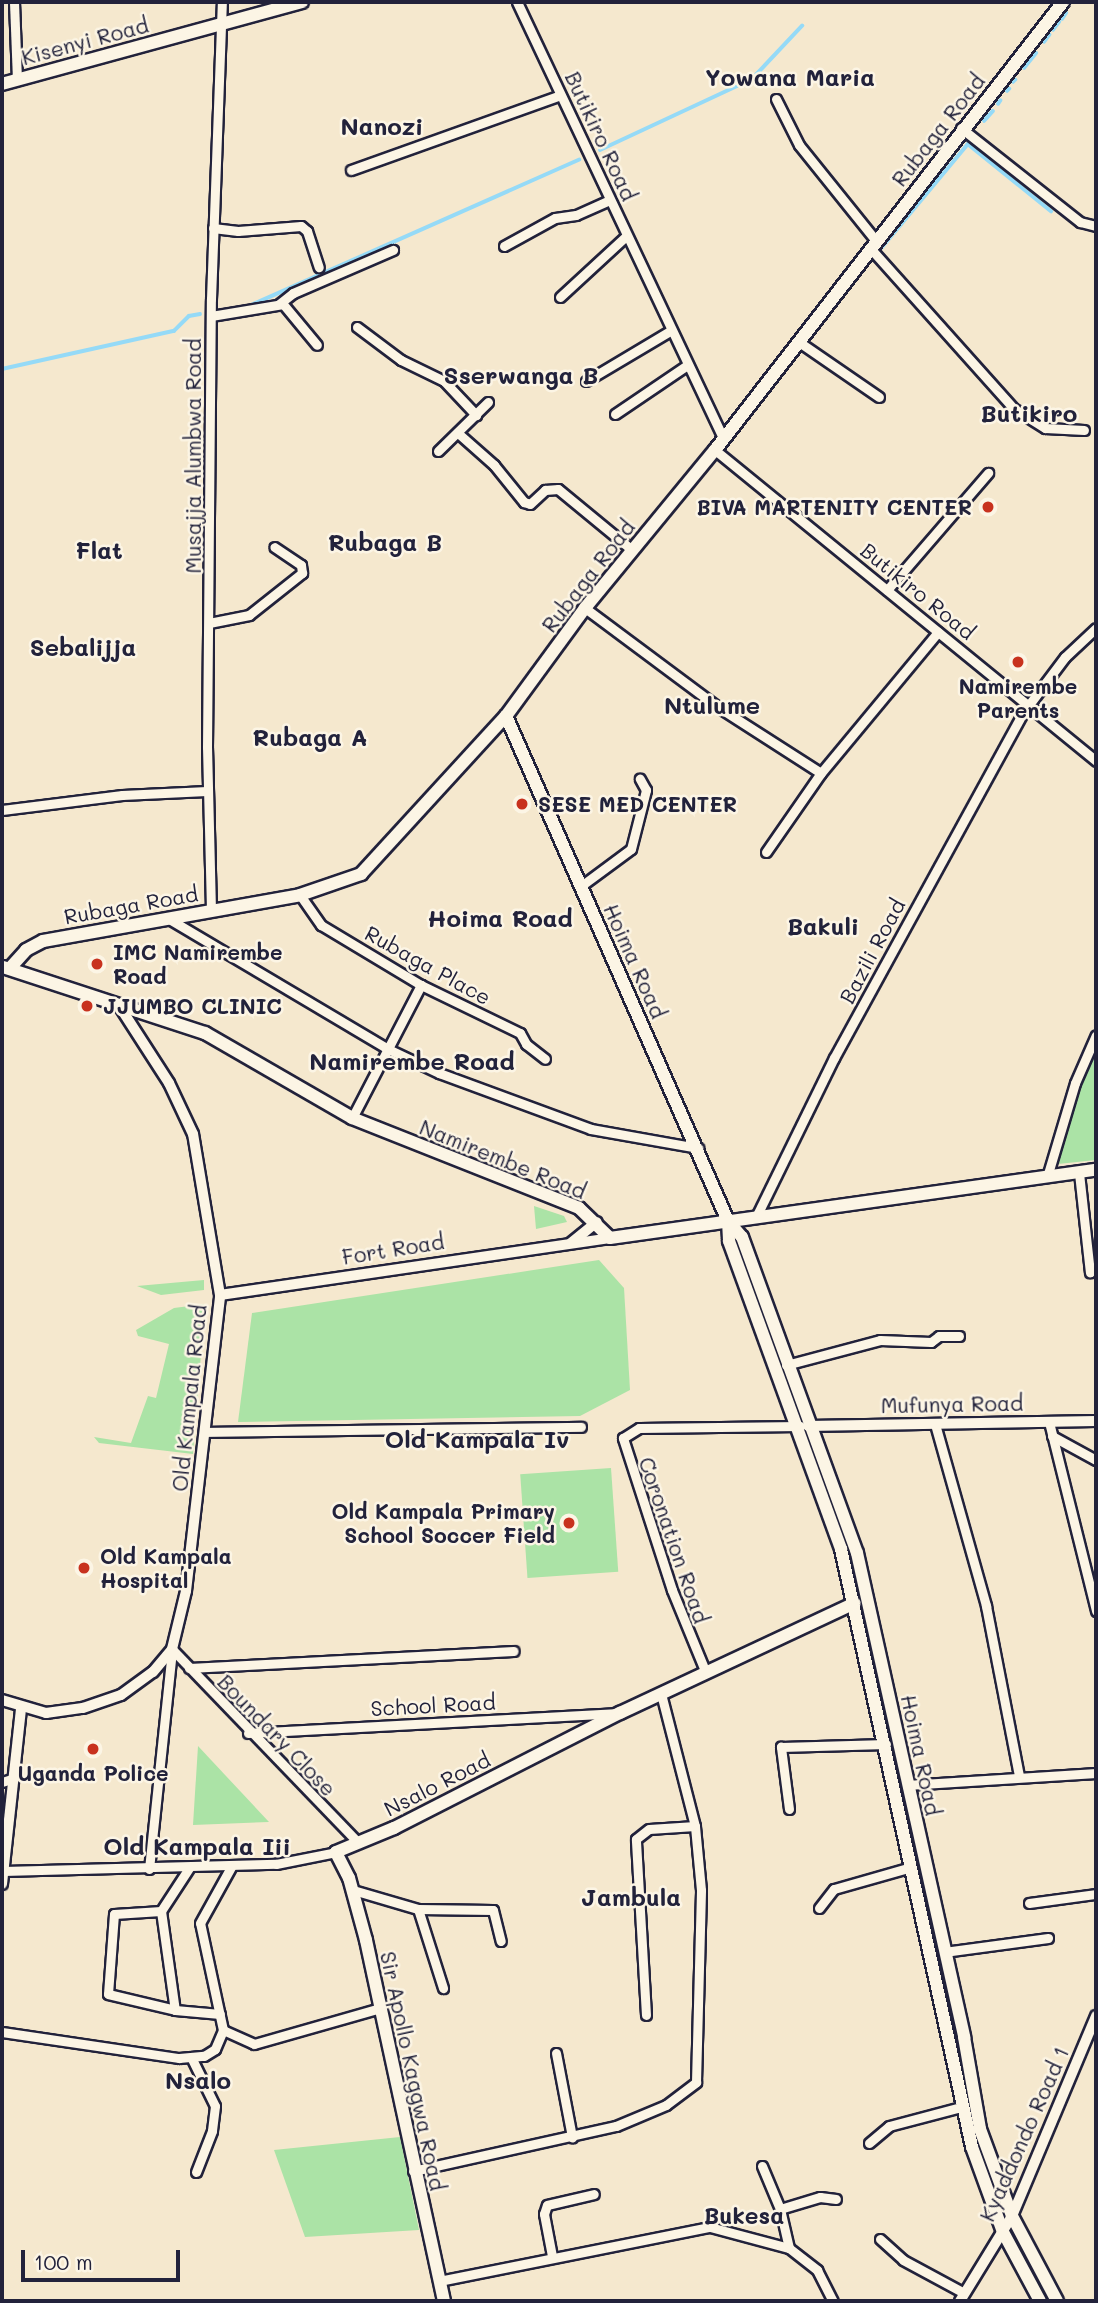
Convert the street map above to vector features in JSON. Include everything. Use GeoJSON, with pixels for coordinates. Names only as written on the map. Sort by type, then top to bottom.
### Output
{"type":"FeatureCollection","features":[{"type":"Feature","properties":{"kind":"main road"},"geometry":{"type":"LineString","coordinates":[[219,24],[302,2]]}},
{"type":"Feature","properties":{"kind":"main road","name":"Rubaga Road"},"geometry":{"type":"LineString","coordinates":[[4,971],[26,950],[43,941],[300,895],[361,874],[506,716],[586,608],[715,450],[961,128],[1063,2]]}},
{"type":"Feature","properties":{"kind":"main road","name":"Kisenyi Road"},"geometry":{"type":"LineString","coordinates":[[2,83],[219,24]]}},
{"type":"Feature","properties":{"kind":"main road","name":"Hoima Road"},"geometry":{"type":"LineString","coordinates":[[506,716],[728,1221],[742,1237],[786,1365],[855,1603],[961,2107],[1003,2232],[1040,2301]]}},
{"type":"Feature","properties":{"kind":"main road","name":"Namirembe Road"},"geometry":{"type":"LineString","coordinates":[[4,971],[117,1001],[205,1034],[352,1118],[579,1208],[597,1222],[610,1238]]}},
{"type":"Feature","properties":{"kind":"main road"},"geometry":{"type":"LineString","coordinates":[[610,1238],[1096,1170]]}},
{"type":"Feature","properties":{"kind":"main road","name":"Hoima Road"},"geometry":{"type":"LineString","coordinates":[[728,1221],[729,1241],[857,1553],[980,2129],[1012,2216],[1058,2301]]}},
{"type":"Feature","properties":{"kind":"main road","name":"Nsalo Road"},"geometry":{"type":"LineString","coordinates":[[336,1852],[620,1713],[855,1603]]}},
{"type":"Feature","properties":{"kind":"main road","name":"Sir Apollo Kaggwa Road"},"geometry":{"type":"LineString","coordinates":[[336,1852],[352,1890],[444,2301]]}},
{"type":"Feature","properties":{"kind":"street"},"geometry":{"type":"LineString","coordinates":[[13,2],[17,77]]}},
{"type":"Feature","properties":{"kind":"street","name":"Musajja Alumbwa Road"},"geometry":{"type":"LineString","coordinates":[[211,910],[207,791],[211,316],[219,24],[222,2]]}},
{"type":"Feature","properties":{"kind":"street","name":"Butikiro Road"},"geometry":{"type":"LineString","coordinates":[[517,2],[686,366],[723,438]]}},
{"type":"Feature","properties":{"kind":"street"},"geometry":{"type":"LineString","coordinates":[[351,170],[561,95]]}},
{"type":"Feature","properties":{"kind":"street"},"geometry":{"type":"LineString","coordinates":[[776,99],[799,145],[874,245],[1013,408],[1045,428],[1084,430]]}},
{"type":"Feature","properties":{"kind":"street"},"geometry":{"type":"LineString","coordinates":[[961,128],[1080,222],[1096,226]]}},
{"type":"Feature","properties":{"kind":"street"},"geometry":{"type":"LineString","coordinates":[[504,246],[555,218],[576,215],[609,200]]}},
{"type":"Feature","properties":{"kind":"street"},"geometry":{"type":"LineString","coordinates":[[213,228],[305,228],[319,267]]}},
{"type":"Feature","properties":{"kind":"street"},"geometry":{"type":"LineString","coordinates":[[560,297],[626,236]]}},
{"type":"Feature","properties":{"kind":"street"},"geometry":{"type":"LineString","coordinates":[[211,316],[279,304],[293,293],[393,250]]}},
{"type":"Feature","properties":{"kind":"street"},"geometry":{"type":"LineString","coordinates":[[279,304],[317,345]]}},
{"type":"Feature","properties":{"kind":"street"},"geometry":{"type":"LineString","coordinates":[[357,327],[401,360],[444,381],[476,415]]}},
{"type":"Feature","properties":{"kind":"street"},"geometry":{"type":"LineString","coordinates":[[586,381],[670,331]]}},
{"type":"Feature","properties":{"kind":"street"},"geometry":{"type":"LineString","coordinates":[[799,342],[879,397]]}},
{"type":"Feature","properties":{"kind":"street"},"geometry":{"type":"LineString","coordinates":[[615,414],[686,366]]}},
{"type":"Feature","properties":{"kind":"street"},"geometry":{"type":"LineString","coordinates":[[438,451],[459,434],[488,402]]}},
{"type":"Feature","properties":{"kind":"street"},"geometry":{"type":"LineString","coordinates":[[459,434],[494,465],[524,502],[530,504],[545,490],[558,489],[632,550]]}},
{"type":"Feature","properties":{"kind":"street","name":"Butikiro Road"},"geometry":{"type":"LineString","coordinates":[[715,450],[1096,761]]}},
{"type":"Feature","properties":{"kind":"street"},"geometry":{"type":"LineString","coordinates":[[887,590],[988,473]]}},
{"type":"Feature","properties":{"kind":"street"},"geometry":{"type":"LineString","coordinates":[[209,624],[250,615],[302,573],[301,565],[274,547]]}},
{"type":"Feature","properties":{"kind":"street"},"geometry":{"type":"LineString","coordinates":[[586,608],[718,707],[821,773]]}},
{"type":"Feature","properties":{"kind":"street","name":"Bazili Road"},"geometry":{"type":"LineString","coordinates":[[756,1217],[834,1058],[948,843],[1028,706],[1065,657],[1096,628]]}},
{"type":"Feature","properties":{"kind":"street"},"geometry":{"type":"LineString","coordinates":[[766,852],[821,773],[938,632]]}},
{"type":"Feature","properties":{"kind":"street"},"geometry":{"type":"LineString","coordinates":[[581,886],[631,849],[646,790],[640,779]]}},
{"type":"Feature","properties":{"kind":"street"},"geometry":{"type":"LineString","coordinates":[[2,810],[122,795],[207,791]]}},
{"type":"Feature","properties":{"kind":"street","name":"Rubaga Place"},"geometry":{"type":"LineString","coordinates":[[300,895],[321,925],[421,985],[520,1033],[526,1044],[545,1059]]}},
{"type":"Feature","properties":{"kind":"street"},"geometry":{"type":"LineString","coordinates":[[167,918],[386,1048],[591,1129],[698,1148]]}},
{"type":"Feature","properties":{"kind":"street"},"geometry":{"type":"LineString","coordinates":[[352,1118],[421,985]]}},
{"type":"Feature","properties":{"kind":"street","name":"Old Kampala Road"},"geometry":{"type":"LineString","coordinates":[[21,1709],[46,1713],[99,1704],[153,1672],[172,1649],[186,1591],[220,1295],[193,1134],[169,1083],[117,1001]]}},
{"type":"Feature","properties":{"kind":"street"},"geometry":{"type":"LineString","coordinates":[[1047,1177],[1075,1083],[1096,1035]]}},
{"type":"Feature","properties":{"kind":"street"},"geometry":{"type":"LineString","coordinates":[[1079,1173],[1090,1272]]}},
{"type":"Feature","properties":{"kind":"street"},"geometry":{"type":"LineString","coordinates":[[572,1243],[597,1222]]}},
{"type":"Feature","properties":{"kind":"street","name":"Fort Road"},"geometry":{"type":"LineString","coordinates":[[220,1295],[610,1238]]}},
{"type":"Feature","properties":{"kind":"street"},"geometry":{"type":"LineString","coordinates":[[786,1365],[880,1340],[931,1342],[939,1336],[959,1336]]}},
{"type":"Feature","properties":{"kind":"street","name":"Mufunya Road"},"geometry":{"type":"LineString","coordinates":[[803,1426],[1096,1421]]}},
{"type":"Feature","properties":{"kind":"street"},"geometry":{"type":"LineString","coordinates":[[1049,1422],[1096,1611]]}},
{"type":"Feature","properties":{"kind":"street"},"geometry":{"type":"LineString","coordinates":[[935,1424],[986,1606],[1019,1776]]}},
{"type":"Feature","properties":{"kind":"street","name":"Coronation Road"},"geometry":{"type":"LineString","coordinates":[[706,1673],[676,1601],[623,1438],[639,1428],[803,1426]]}},
{"type":"Feature","properties":{"kind":"street"},"geometry":{"type":"LineString","coordinates":[[205,1432],[581,1427]]}},
{"type":"Feature","properties":{"kind":"street"},"geometry":{"type":"LineString","coordinates":[[1052,1436],[1096,1460]]}},
{"type":"Feature","properties":{"kind":"street"},"geometry":{"type":"LineString","coordinates":[[149,1869],[172,1649]]}},
{"type":"Feature","properties":{"kind":"street","name":"Boundary Close"},"geometry":{"type":"LineString","coordinates":[[172,1649],[248,1733],[359,1843]]}},
{"type":"Feature","properties":{"kind":"street"},"geometry":{"type":"LineString","coordinates":[[189,1668],[514,1651]]}},
{"type":"Feature","properties":{"kind":"street"},"geometry":{"type":"LineString","coordinates":[[413,2171],[572,2137],[659,2108],[696,2082],[702,1945],[695,1826],[661,1694]]}},
{"type":"Feature","properties":{"kind":"street"},"geometry":{"type":"LineString","coordinates":[[2,1700],[21,1709],[6,1781],[2,1884]]}},
{"type":"Feature","properties":{"kind":"street","name":"School Road"},"geometry":{"type":"LineString","coordinates":[[248,1733],[620,1713]]}},
{"type":"Feature","properties":{"kind":"street"},"geometry":{"type":"LineString","coordinates":[[789,1809],[781,1747],[886,1744]]}},
{"type":"Feature","properties":{"kind":"street"},"geometry":{"type":"LineString","coordinates":[[907,1785],[1096,1773]]}},
{"type":"Feature","properties":{"kind":"street"},"geometry":{"type":"LineString","coordinates":[[646,2015],[636,1839],[649,1829],[695,1826]]}},
{"type":"Feature","properties":{"kind":"street","name":"Nsalo Road"},"geometry":{"type":"LineString","coordinates":[[3,1871],[231,1867],[276,1864],[336,1852]]}},
{"type":"Feature","properties":{"kind":"street"},"geometry":{"type":"LineString","coordinates":[[2,2032],[192,2059],[215,2049],[223,2030],[200,1923],[231,1867]]}},
{"type":"Feature","properties":{"kind":"street"},"geometry":{"type":"LineString","coordinates":[[818,1908],[834,1889],[911,1867]]}},
{"type":"Feature","properties":{"kind":"street"},"geometry":{"type":"LineString","coordinates":[[175,2010],[161,1911],[189,1868]]}},
{"type":"Feature","properties":{"kind":"street"},"geometry":{"type":"LineString","coordinates":[[352,1890],[418,1909],[493,1910],[501,1941]]}},
{"type":"Feature","properties":{"kind":"street"},"geometry":{"type":"LineString","coordinates":[[1029,1903],[1096,1894]]}},
{"type":"Feature","properties":{"kind":"street"},"geometry":{"type":"LineString","coordinates":[[418,1909],[443,1988]]}},
{"type":"Feature","properties":{"kind":"street"},"geometry":{"type":"LineString","coordinates":[[161,1911],[114,1914],[108,1994],[175,2010],[220,2014]]}},
{"type":"Feature","properties":{"kind":"street"},"geometry":{"type":"LineString","coordinates":[[944,1952],[1048,1938]]}},
{"type":"Feature","properties":{"kind":"street"},"geometry":{"type":"LineString","coordinates":[[223,2030],[254,2044],[380,2008]]}},
{"type":"Feature","properties":{"kind":"street","name":"Kyaddondo Road 1"},"geometry":{"type":"LineString","coordinates":[[962,2297],[1012,2216],[1096,2016]]}},
{"type":"Feature","properties":{"kind":"street"},"geometry":{"type":"LineString","coordinates":[[556,2053],[572,2137]]}},
{"type":"Feature","properties":{"kind":"street"},"geometry":{"type":"LineString","coordinates":[[192,2059],[215,2106],[212,2131],[196,2172]]}},
{"type":"Feature","properties":{"kind":"street"},"geometry":{"type":"LineString","coordinates":[[869,2143],[889,2126],[961,2107]]}},
{"type":"Feature","properties":{"kind":"street"},"geometry":{"type":"LineString","coordinates":[[762,2166],[780,2208],[789,2248]]}},
{"type":"Feature","properties":{"kind":"street"},"geometry":{"type":"LineString","coordinates":[[552,2256],[544,2214],[547,2205],[594,2194]]}},
{"type":"Feature","properties":{"kind":"street"},"geometry":{"type":"LineString","coordinates":[[780,2208],[820,2197],[836,2199]]}},
{"type":"Feature","properties":{"kind":"street"},"geometry":{"type":"LineString","coordinates":[[439,2281],[552,2256],[710,2227],[789,2248],[817,2270],[833,2301]]}},
{"type":"Feature","properties":{"kind":"street"},"geometry":{"type":"LineString","coordinates":[[880,2239],[903,2260],[962,2297]]}},
{"type":"Feature","properties":{"kind":"green space"},"geometry":{"type":"Polygon","coordinates":[[[1096,1045],[1096,1160],[1058,1164],[1060,1146],[1096,1045]]]}},
{"type":"Feature","properties":{"kind":"green space"},"geometry":{"type":"Polygon","coordinates":[[[534,1206],[564,1216],[567,1222],[536,1229],[534,1206]]]}},
{"type":"Feature","properties":{"kind":"green space"},"geometry":{"type":"Polygon","coordinates":[[[599,1260],[624,1288],[630,1390],[580,1416],[238,1422],[252,1313],[599,1260]]]}},
{"type":"Feature","properties":{"kind":"green space"},"geometry":{"type":"Polygon","coordinates":[[[204,1280],[204,1290],[161,1295],[137,1286],[204,1280]]]}},
{"type":"Feature","properties":{"kind":"green space"},"geometry":{"type":"Polygon","coordinates":[[[205,1304],[193,1454],[99,1443],[94,1437],[131,1443],[148,1396],[156,1398],[169,1344],[138,1336],[136,1330],[174,1308],[205,1304]]]}},
{"type":"Feature","properties":{"kind":"green space","name":"Old Kampala Primary School Soccer Field"},"geometry":{"type":"Polygon","coordinates":[[[611,1468],[618,1572],[527,1578],[520,1474],[611,1468]]]}},
{"type":"Feature","properties":{"kind":"green space"},"geometry":{"type":"Polygon","coordinates":[[[198,1746],[269,1822],[193,1825],[198,1746]]]}},
{"type":"Feature","properties":{"kind":"green space"},"geometry":{"type":"Polygon","coordinates":[[[400,2137],[419,2230],[305,2237],[274,2150],[400,2137]]]}},
{"type":"Feature","properties":{"kind":"waterway"},"geometry":{"type":"LineString","coordinates":[[1062,19],[1066,13]]}},
{"type":"Feature","properties":{"kind":"waterway"},"geometry":{"type":"LineString","coordinates":[[1053,30],[1059,22]]}},
{"type":"Feature","properties":{"kind":"waterway"},"geometry":{"type":"LineString","coordinates":[[600,150],[752,79],[802,26]]}},
{"type":"Feature","properties":{"kind":"waterway"},"geometry":{"type":"LineString","coordinates":[[1044,42],[1049,35]]}},
{"type":"Feature","properties":{"kind":"waterway"},"geometry":{"type":"LineString","coordinates":[[1024,68],[1036,53]]}},
{"type":"Feature","properties":{"kind":"waterway"},"geometry":{"type":"LineString","coordinates":[[984,121],[993,111]]}},
{"type":"Feature","properties":{"kind":"waterway"},"geometry":{"type":"LineString","coordinates":[[878,252],[968,144],[1051,211]]}},
{"type":"Feature","properties":{"kind":"waterway"},"geometry":{"type":"LineString","coordinates":[[249,306],[579,160]]}},
{"type":"Feature","properties":{"kind":"waterway"},"geometry":{"type":"LineString","coordinates":[[2,369],[174,331],[189,316],[200,314]]}},
{"type":"Feature","properties":{"kind":"place","name":"BIVA MARTENITY CENTER"},"geometry":{"type":"Point","coordinates":[988,507]}},
{"type":"Feature","properties":{"kind":"place","name":"Namirembe Parents"},"geometry":{"type":"Point","coordinates":[1018,662]}},
{"type":"Feature","properties":{"kind":"place","name":"SESE MED CENTER"},"geometry":{"type":"Point","coordinates":[522,804]}},
{"type":"Feature","properties":{"kind":"place","name":"IMC Namirembe Road"},"geometry":{"type":"Point","coordinates":[97,964]}},
{"type":"Feature","properties":{"kind":"place","name":"JJUMBO CLINIC"},"geometry":{"type":"Point","coordinates":[87,1006]}},
{"type":"Feature","properties":{"kind":"place","name":"Old Kampala Primary School Soccer Field"},"geometry":{"type":"Point","coordinates":[569,1523]}},
{"type":"Feature","properties":{"kind":"place","name":"Old Kampala Hospital"},"geometry":{"type":"Point","coordinates":[84,1568]}},
{"type":"Feature","properties":{"kind":"place","name":"Uganda Police"},"geometry":{"type":"Point","coordinates":[93,1749]}},
{"type":"Feature","properties":{"kind":"district","name":"Yowana Maria"},"geometry":{"type":"Point","coordinates":[790,77]}},
{"type":"Feature","properties":{"kind":"district","name":"Nanozi"},"geometry":{"type":"Point","coordinates":[382,126]}},
{"type":"Feature","properties":{"kind":"district","name":"Sserwanga B"},"geometry":{"type":"Point","coordinates":[521,375]}},
{"type":"Feature","properties":{"kind":"district","name":"Butikiro"},"geometry":{"type":"Point","coordinates":[1029,413]}},
{"type":"Feature","properties":{"kind":"district","name":"Rubaga B"},"geometry":{"type":"Point","coordinates":[385,542]}},
{"type":"Feature","properties":{"kind":"district","name":"Flat"},"geometry":{"type":"Point","coordinates":[99,550]}},
{"type":"Feature","properties":{"kind":"district","name":"Sebalijja"},"geometry":{"type":"Point","coordinates":[83,647]}},
{"type":"Feature","properties":{"kind":"district","name":"Ntulume"},"geometry":{"type":"Point","coordinates":[712,705]}},
{"type":"Feature","properties":{"kind":"district","name":"Rubaga A"},"geometry":{"type":"Point","coordinates":[310,737]}},
{"type":"Feature","properties":{"kind":"district","name":"Hoima Road"},"geometry":{"type":"Point","coordinates":[500,918]}},
{"type":"Feature","properties":{"kind":"district","name":"Bakuli"},"geometry":{"type":"Point","coordinates":[823,926]}},
{"type":"Feature","properties":{"kind":"district","name":"Namirembe Road"},"geometry":{"type":"Point","coordinates":[412,1061]}},
{"type":"Feature","properties":{"kind":"district","name":"Old Kampala Iv"},"geometry":{"type":"Point","coordinates":[477,1439]}},
{"type":"Feature","properties":{"kind":"district","name":"Old Kampala Iii"},"geometry":{"type":"Point","coordinates":[197,1846]}},
{"type":"Feature","properties":{"kind":"district","name":"Jambula"},"geometry":{"type":"Point","coordinates":[631,1897]}},
{"type":"Feature","properties":{"kind":"district","name":"Nsalo"},"geometry":{"type":"Point","coordinates":[198,2080]}},
{"type":"Feature","properties":{"kind":"district","name":"Bukesa"},"geometry":{"type":"Point","coordinates":[744,2215]}}]}
